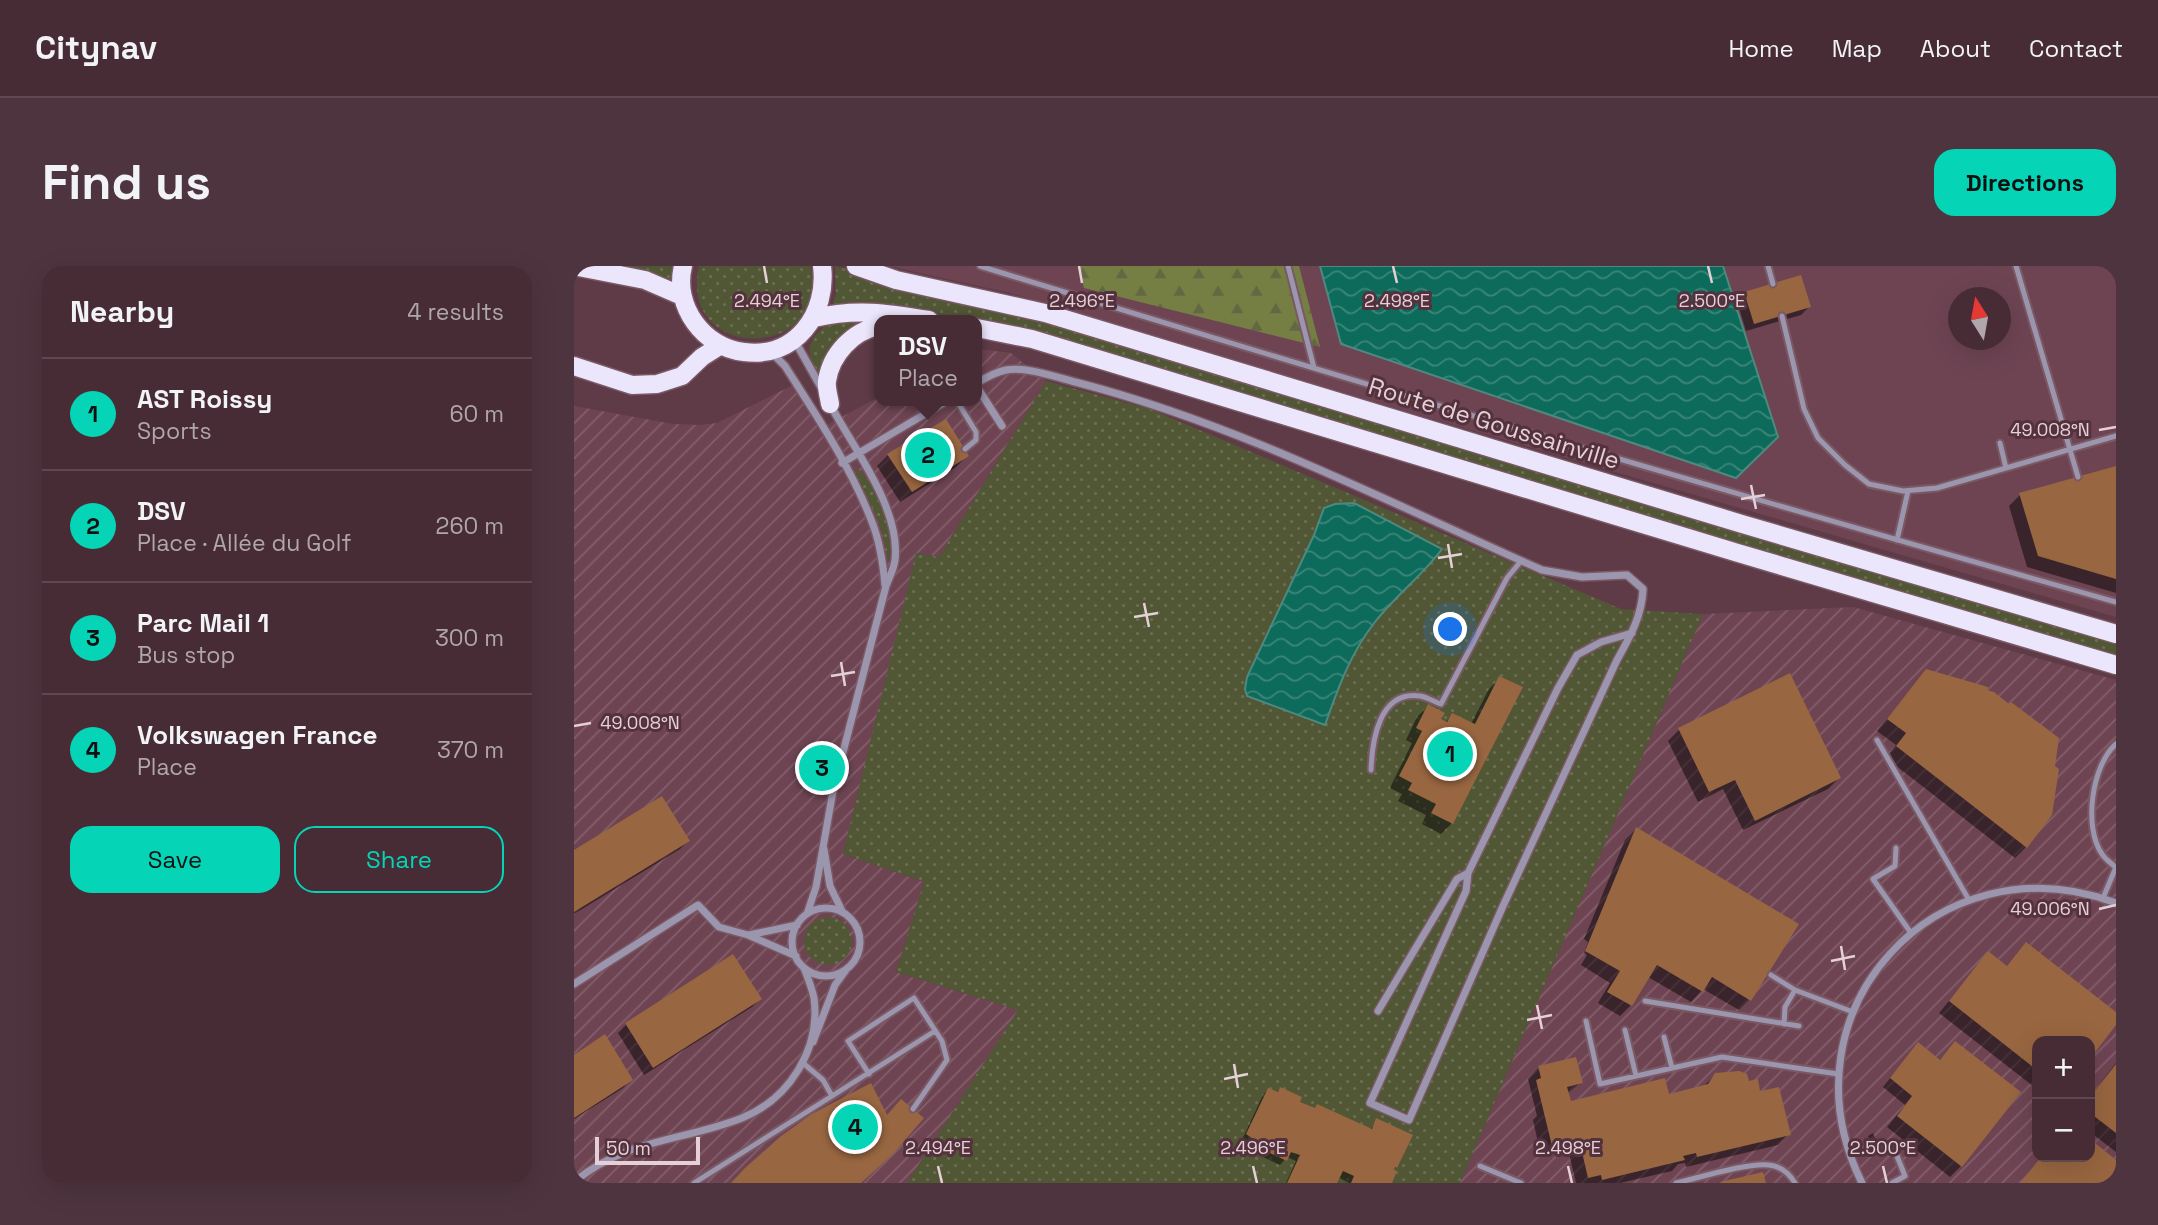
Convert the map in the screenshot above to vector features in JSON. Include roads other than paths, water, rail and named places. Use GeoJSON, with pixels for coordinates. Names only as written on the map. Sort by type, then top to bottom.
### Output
{"type":"FeatureCollection","features":[{"type":"Feature","properties":{"kind":"main road"},"geometry":{"type":"LineString","coordinates":[[683,266],[682,296],[696,325],[707,337],[721,345],[744,352],[769,351],[794,340],[814,318],[821,301],[824,282],[822,266]]}},
{"type":"Feature","properties":{"kind":"main road","name":"Route de Goussainville"},"geometry":{"type":"LineString","coordinates":[[856,266],[896,281],[1045,313],[2116,634]]}},
{"type":"Feature","properties":{"kind":"main road"},"geometry":{"type":"LineString","coordinates":[[574,267],[645,280],[682,296]]}},
{"type":"Feature","properties":{"kind":"main road"},"geometry":{"type":"LineString","coordinates":[[814,318],[848,311],[873,311],[888,315]]}},
{"type":"Feature","properties":{"kind":"main road"},"geometry":{"type":"LineString","coordinates":[[830,404],[827,382],[834,361],[843,346],[862,331],[874,327]]}},
{"type":"Feature","properties":{"kind":"main road"},"geometry":{"type":"LineString","coordinates":[[982,329],[1032,339],[1738,554],[2116,665]]}},
{"type":"Feature","properties":{"kind":"main road"},"geometry":{"type":"LineString","coordinates":[[574,366],[632,385],[657,384],[682,376],[702,357],[721,345]]}},
{"type":"Feature","properties":{"kind":"street"},"geometry":{"type":"LineString","coordinates":[[794,340],[882,496],[892,527],[895,561],[886,586],[833,791],[816,887],[807,914],[797,925],[793,946],[804,968],[814,1000],[809,1052]]}},
{"type":"Feature","properties":{"kind":"street"},"geometry":{"type":"LineString","coordinates":[[769,351],[785,366],[842,463],[872,522],[881,553],[886,586]]}},
{"type":"Feature","properties":{"kind":"street"},"geometry":{"type":"LineString","coordinates":[[982,382],[1007,369],[1036,372],[1125,396],[1203,422],[1267,448],[1542,570],[1583,577],[1627,575],[1643,589],[1643,606],[1632,633],[1503,906],[1409,1120],[1370,1103],[1466,891],[1468,873],[1558,688],[1577,655],[1601,642],[1632,633]]}},
{"type":"Feature","properties":{"kind":"street"},"geometry":{"type":"LineString","coordinates":[[982,393],[1002,426]]}},
{"type":"Feature","properties":{"kind":"street"},"geometry":{"type":"LineString","coordinates":[[842,463],[939,406]]}},
{"type":"Feature","properties":{"kind":"street"},"geometry":{"type":"LineString","coordinates":[[824,843],[830,886],[842,912]]}},
{"type":"Feature","properties":{"kind":"street"},"geometry":{"type":"LineString","coordinates":[[1378,1012],[1457,879],[1468,873]]}},
{"type":"Feature","properties":{"kind":"street"},"geometry":{"type":"LineString","coordinates":[[1862,1183],[1848,1153],[1839,1116],[1838,1074],[1844,1039],[1853,1012],[1860,995],[1876,971],[1911,933],[1931,919],[1969,900],[2017,888],[2074,891],[2116,903]]}},
{"type":"Feature","properties":{"kind":"street"},"geometry":{"type":"LineString","coordinates":[[574,984],[698,905],[719,927],[748,935],[796,956]]}},
{"type":"Feature","properties":{"kind":"street"},"geometry":{"type":"LineString","coordinates":[[574,1182],[619,1153],[743,1118],[769,1103],[791,1082],[809,1052],[835,985],[855,961],[860,939],[858,928],[842,912],[824,908],[807,914]]}},
{"type":"Feature","properties":{"kind":"street"},"geometry":{"type":"LineString","coordinates":[[748,935],[797,925]]}},
{"type":"Feature","properties":{"kind":"street"},"geometry":{"type":"LineString","coordinates":[[804,968],[825,976],[847,969]]}},
{"type":"Feature","properties":{"kind":"lane"},"geometry":{"type":"LineString","coordinates":[[980,266],[1314,368],[1896,540],[2116,602]]}},
{"type":"Feature","properties":{"kind":"lane"},"geometry":{"type":"LineString","coordinates":[[1288,266],[1314,368]]}},
{"type":"Feature","properties":{"kind":"lane"},"geometry":{"type":"LineString","coordinates":[[1768,266],[1773,284]]}},
{"type":"Feature","properties":{"kind":"lane"},"geometry":{"type":"LineString","coordinates":[[2016,266],[2078,477]]}},
{"type":"Feature","properties":{"kind":"lane"},"geometry":{"type":"LineString","coordinates":[[1782,316],[1804,409],[1818,439],[1869,484],[1908,491],[1937,488],[2116,436]]}},
{"type":"Feature","properties":{"kind":"lane"},"geometry":{"type":"LineString","coordinates":[[960,406],[976,432],[976,440],[965,449]]}},
{"type":"Feature","properties":{"kind":"lane"},"geometry":{"type":"LineString","coordinates":[[2000,443],[2006,468]]}},
{"type":"Feature","properties":{"kind":"lane"},"geometry":{"type":"LineString","coordinates":[[1896,540],[1908,491]]}},
{"type":"Feature","properties":{"kind":"lane"},"geometry":{"type":"LineString","coordinates":[[1371,770],[1374,737],[1384,714],[1400,699],[1419,696],[1441,704],[1507,578],[1521,561]]}},
{"type":"Feature","properties":{"kind":"lane"},"geometry":{"type":"LineString","coordinates":[[1877,740],[1969,900]]}},
{"type":"Feature","properties":{"kind":"lane"},"geometry":{"type":"LineString","coordinates":[[2104,898],[2115,867],[2101,853],[2095,839],[2092,816],[2096,776],[2109,750],[2116,744]]}},
{"type":"Feature","properties":{"kind":"lane"},"geometry":{"type":"LineString","coordinates":[[1896,848],[1895,866],[1873,878],[1911,933]]}},
{"type":"Feature","properties":{"kind":"lane"},"geometry":{"type":"LineString","coordinates":[[1771,975],[1795,990],[1853,1012]]}},
{"type":"Feature","properties":{"kind":"lane"},"geometry":{"type":"LineString","coordinates":[[1784,1024],[1785,1007],[1795,990]]}},
{"type":"Feature","properties":{"kind":"lane"},"geometry":{"type":"LineString","coordinates":[[869,1074],[848,1041],[914,998],[946,1051],[946,1064],[913,1109]]}},
{"type":"Feature","properties":{"kind":"lane"},"geometry":{"type":"LineString","coordinates":[[1645,1001],[1799,1026]]}},
{"type":"Feature","properties":{"kind":"lane"},"geometry":{"type":"LineString","coordinates":[[1586,1021],[1600,1084],[1722,1058],[1838,1074]]}},
{"type":"Feature","properties":{"kind":"lane"},"geometry":{"type":"LineString","coordinates":[[1625,1030],[1636,1076]]}},
{"type":"Feature","properties":{"kind":"lane"},"geometry":{"type":"LineString","coordinates":[[694,1183],[935,1031]]}},
{"type":"Feature","properties":{"kind":"lane"},"geometry":{"type":"LineString","coordinates":[[1664,1037],[1672,1068]]}},
{"type":"Feature","properties":{"kind":"lane"},"geometry":{"type":"LineString","coordinates":[[803,1063],[823,1080],[832,1096]]}},
{"type":"Feature","properties":{"kind":"lane"},"geometry":{"type":"LineString","coordinates":[[1897,1156],[1905,1176],[1911,1183]]}},
{"type":"Feature","properties":{"kind":"lane"},"geometry":{"type":"LineString","coordinates":[[1676,1183],[1756,1165],[1769,1165],[1781,1168],[1791,1176],[1794,1183]]}},
{"type":"Feature","properties":{"kind":"lane"},"geometry":{"type":"LineString","coordinates":[[1480,1166],[1521,1183]]}},
{"type":"Feature","properties":{"kind":"lane"},"geometry":{"type":"LineString","coordinates":[[1892,1183],[1905,1176]]}},
{"type":"Feature","properties":{"kind":"water"},"geometry":{"type":"Polygon","coordinates":[[[1320,266],[1723,266],[1778,437],[1736,478],[1341,344],[1320,266]]]}},
{"type":"Feature","properties":{"kind":"water"},"geometry":{"type":"Polygon","coordinates":[[[1354,503],[1442,549],[1366,634],[1346,671],[1325,725],[1247,696],[1245,689],[1247,677],[1324,508],[1335,504],[1354,503]]]}},
{"type":"Feature","properties":{"kind":"place","name":"DSV"},"geometry":{"type":"Point","coordinates":[928,455]}},
{"type":"Feature","properties":{"kind":"place","name":"AST Roissy"},"geometry":{"type":"Point","coordinates":[1450,754]}},
{"type":"Feature","properties":{"kind":"place","name":"Parc Mail 1"},"geometry":{"type":"Point","coordinates":[822,768]}},
{"type":"Feature","properties":{"kind":"place","name":"Volkswagen France"},"geometry":{"type":"Point","coordinates":[855,1127]}}]}
